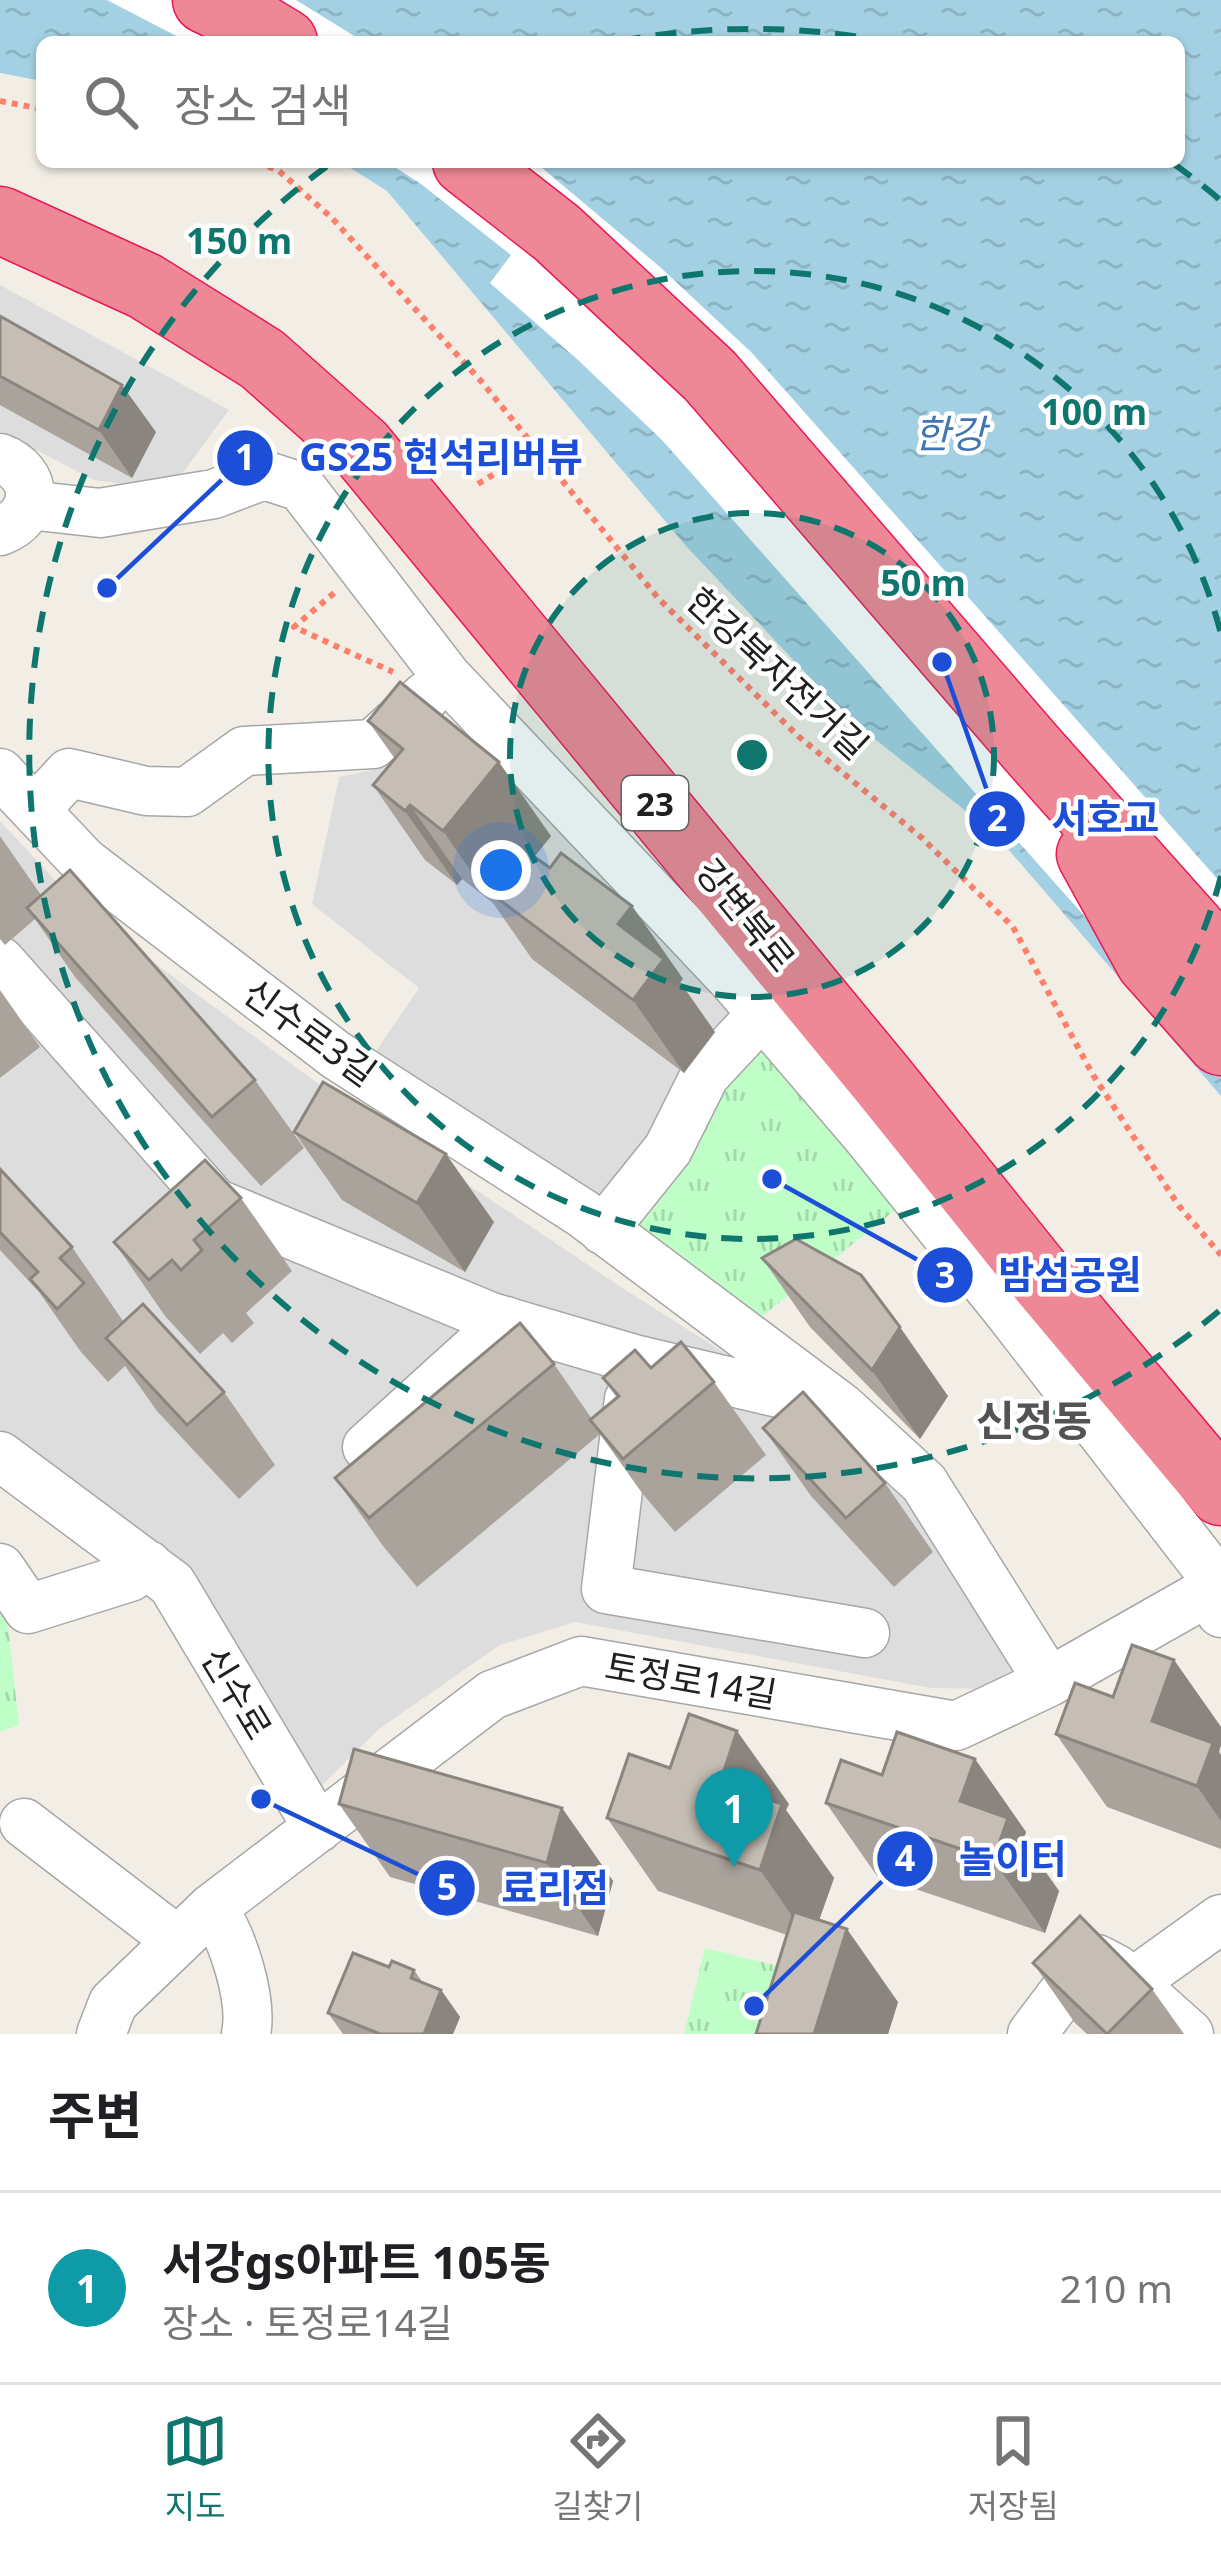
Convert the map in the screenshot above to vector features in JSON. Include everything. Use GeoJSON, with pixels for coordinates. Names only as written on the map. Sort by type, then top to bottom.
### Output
{"type":"FeatureCollection","features":[{"type":"Feature","properties":{"kind":"highway"},"geometry":{"type":"LineString","coordinates":[[206,0],[274,36]]}},
{"type":"Feature","properties":{"kind":"highway"},"geometry":{"type":"LineString","coordinates":[[474,168],[557,233],[710,376],[1221,961]]}},
{"type":"Feature","properties":{"kind":"highway","name":"강변북로"},"geometry":{"type":"LineString","coordinates":[[0,220],[145,286],[262,359],[362,447],[1221,1492]]}},
{"type":"Feature","properties":{"kind":"highway"},"geometry":{"type":"LineString","coordinates":[[1032,749],[1149,961],[1221,1042]]}},
{"type":"Feature","properties":{"kind":"street"},"geometry":{"type":"LineString","coordinates":[[0,458],[20,470],[27,481],[14,518],[100,513],[214,494],[264,475],[301,487],[424,674],[762,1014],[866,1136],[1210,1572],[1216,1602]]}},
{"type":"Feature","properties":{"kind":"street"},"geometry":{"type":"LineString","coordinates":[[34,810],[69,773],[146,791],[187,792],[244,751],[373,744],[424,674]]}},
{"type":"Feature","properties":{"kind":"street","name":"신수로3길"},"geometry":{"type":"LineString","coordinates":[[0,773],[83,862],[336,1055],[603,1229],[842,1408],[923,1483],[1049,1682]]}},
{"type":"Feature","properties":{"kind":"street"},"geometry":{"type":"LineString","coordinates":[[0,961],[215,1203],[506,1321],[634,1358],[842,1408]]}},
{"type":"Feature","properties":{"kind":"street"},"geometry":{"type":"LineString","coordinates":[[603,1229],[668,1149],[705,1075],[762,1014]]}},
{"type":"Feature","properties":{"kind":"street"},"geometry":{"type":"LineString","coordinates":[[367,1447],[506,1321]]}},
{"type":"Feature","properties":{"kind":"street"},"geometry":{"type":"LineString","coordinates":[[634,1358],[606,1588],[865,1633]]}},
{"type":"Feature","properties":{"kind":"street","name":"신수로"},"geometry":{"type":"LineString","coordinates":[[0,1456],[172,1584],[318,1828]]}},
{"type":"Feature","properties":{"kind":"street"},"geometry":{"type":"LineString","coordinates":[[0,1568],[28,1609],[130,1577],[148,1565]]}},
{"type":"Feature","properties":{"kind":"street","name":"토정로14길"},"geometry":{"type":"LineString","coordinates":[[101,2034],[113,2003],[212,1908],[492,1695],[581,1661],[956,1726],[1216,1602]]}},
{"type":"Feature","properties":{"kind":"street"},"geometry":{"type":"LineString","coordinates":[[24,1823],[178,1941]]}},
{"type":"Feature","properties":{"kind":"street"},"geometry":{"type":"LineString","coordinates":[[212,1908],[226,1926],[241,1979],[250,2018],[246,2034]]}},
{"type":"Feature","properties":{"kind":"street"},"geometry":{"type":"LineString","coordinates":[[1132,1983],[1221,1919]]}},
{"type":"Feature","properties":{"kind":"street"},"geometry":{"type":"LineString","coordinates":[[1032,2034],[1078,1973],[1096,1959],[1116,1969],[1190,2034]]}},
{"type":"Feature","properties":{"kind":"path"},"geometry":{"type":"LineString","coordinates":[[0,101],[36,108]]}},
{"type":"Feature","properties":{"kind":"path","name":"한강북자전거길"},"geometry":{"type":"LineString","coordinates":[[272,168],[331,217],[481,381],[658,598],[798,736],[922,838],[1013,927],[1093,1075],[1179,1206],[1221,1255]]}},
{"type":"Feature","properties":{"kind":"path"},"geometry":{"type":"LineString","coordinates":[[478,484],[537,447]]}},
{"type":"Feature","properties":{"kind":"path"},"geometry":{"type":"LineString","coordinates":[[345,584],[294,627],[400,675],[424,674]]}},
{"type":"Feature","properties":{"kind":"shaded area"},"geometry":{"type":"Polygon","coordinates":[[[0,285],[229,410],[170,490],[94,480],[0,431],[0,285]]]}},
{"type":"Feature","properties":{"kind":"shaded area"},"geometry":{"type":"Polygon","coordinates":[[[505,742],[740,1007],[602,1207],[370,1060],[419,988],[312,904],[339,777],[505,742]]]}},
{"type":"Feature","properties":{"kind":"shaded area"},"geometry":{"type":"Polygon","coordinates":[[[0,821],[84,911],[324,1088],[728,1355],[873,1462],[959,1563],[1025,1668],[991,1689],[931,1688],[575,1622],[500,1645],[379,1729],[310,1797],[181,1575],[0,1444],[0,821]]]}},
{"type":"Feature","properties":{"kind":"green space"},"geometry":{"type":"Polygon","coordinates":[[[764,1032],[903,1204],[755,1322],[625,1227],[764,1032]]]}},
{"type":"Feature","properties":{"kind":"green space"},"geometry":{"type":"Polygon","coordinates":[[[0,1611],[7,1618],[19,1725],[0,1732],[0,1611]]]}},
{"type":"Feature","properties":{"kind":"green space"},"geometry":{"type":"Polygon","coordinates":[[[705,1948],[823,1977],[809,2034],[684,2034],[705,1948]]]}},
{"type":"Feature","properties":{"kind":"water","name":"한강"},"geometry":{"type":"Polygon","coordinates":[[[0,0],[1221,0],[1221,1096],[995,834],[848,718],[686,546],[387,191],[351,168],[1185,168],[1185,36],[36,36],[36,80],[0,73],[0,0]]]}},
{"type":"Feature","properties":{"kind":"pier"},"geometry":{"type":"Polygon","coordinates":[[[107,0],[296,0],[354,36],[176,36],[107,0]]]}},
{"type":"Feature","properties":{"kind":"pier"},"geometry":{"type":"Polygon","coordinates":[[[396,168],[542,168],[660,267],[752,353],[1221,883],[1221,1018],[1134,972],[662,440],[490,283],[511,255],[396,168]]]}},
{"type":"Feature","properties":{"kind":"building"},"geometry":{"type":"Polygon","coordinates":[[[0,316],[122,385],[99,430],[0,376],[0,316]]]}},
{"type":"Feature","properties":{"kind":"building"},"geometry":{"type":"Polygon","coordinates":[[[400,682],[499,762],[443,831],[410,805],[405,811],[373,785],[403,749],[368,721],[400,682]]]}},
{"type":"Feature","properties":{"kind":"building"},"geometry":{"type":"Polygon","coordinates":[[[514,842],[550,868],[561,853],[632,906],[618,924],[664,959],[633,1000],[481,886],[514,842]]]}},
{"type":"Feature","properties":{"kind":"building"},"geometry":{"type":"Polygon","coordinates":[[[70,870],[255,1080],[212,1117],[27,908],[70,870]]]}},
{"type":"Feature","properties":{"kind":"building"},"geometry":{"type":"Polygon","coordinates":[[[323,1082],[446,1154],[417,1203],[294,1132],[323,1082]]]}},
{"type":"Feature","properties":{"kind":"building"},"geometry":{"type":"Polygon","coordinates":[[[205,1160],[241,1198],[194,1240],[202,1250],[181,1270],[172,1260],[149,1280],[114,1242],[205,1160]]]}},
{"type":"Feature","properties":{"kind":"building"},"geometry":{"type":"Polygon","coordinates":[[[0,1169],[72,1247],[60,1258],[84,1283],[57,1309],[30,1279],[38,1272],[0,1232],[0,1169]]]}},
{"type":"Feature","properties":{"kind":"building"},"geometry":{"type":"Polygon","coordinates":[[[796,1239],[861,1275],[900,1327],[872,1370],[762,1258],[796,1239]]]}},
{"type":"Feature","properties":{"kind":"building"},"geometry":{"type":"Polygon","coordinates":[[[143,1304],[224,1392],[187,1425],[106,1338],[143,1304]]]}},
{"type":"Feature","properties":{"kind":"building"},"geometry":{"type":"Polygon","coordinates":[[[520,1323],[554,1364],[369,1518],[335,1478],[520,1323]]]}},
{"type":"Feature","properties":{"kind":"building"},"geometry":{"type":"Polygon","coordinates":[[[681,1342],[714,1382],[623,1459],[590,1420],[619,1396],[603,1378],[635,1350],[651,1368],[681,1342]]]}},
{"type":"Feature","properties":{"kind":"building"},"geometry":{"type":"Polygon","coordinates":[[[803,1392],[885,1483],[846,1518],[763,1428],[803,1392]]]}},
{"type":"Feature","properties":{"kind":"building"},"geometry":{"type":"Polygon","coordinates":[[[1132,1645],[1174,1660],[1152,1721],[1213,1743],[1197,1786],[1056,1734],[1075,1683],[1113,1697],[1132,1645]]]}},
{"type":"Feature","properties":{"kind":"building"},"geometry":{"type":"Polygon","coordinates":[[[689,1714],[737,1731],[720,1783],[782,1804],[760,1870],[607,1818],[629,1754],[670,1768],[689,1714]]]}},
{"type":"Feature","properties":{"kind":"building"},"geometry":{"type":"Polygon","coordinates":[[[897,1732],[975,1759],[960,1801],[1008,1818],[993,1860],[826,1803],[841,1760],[882,1775],[897,1732]]]}},
{"type":"Feature","properties":{"kind":"building"},"geometry":{"type":"Polygon","coordinates":[[[354,1749],[562,1808],[547,1863],[339,1804],[354,1749]]]}},
{"type":"Feature","properties":{"kind":"building"},"geometry":{"type":"Polygon","coordinates":[[[794,1912],[847,1929],[814,2034],[756,2034],[794,1912]]]}},
{"type":"Feature","properties":{"kind":"building"},"geometry":{"type":"Polygon","coordinates":[[[1080,1916],[1152,1989],[1107,2034],[1033,1963],[1080,1916]]]}},
{"type":"Feature","properties":{"kind":"building"},"geometry":{"type":"Polygon","coordinates":[[[353,1953],[389,1967],[392,1961],[414,1970],[411,1978],[441,1990],[424,2034],[380,2034],[328,2013],[353,1953]]]}},
{"type":"Feature","properties":{"kind":"place","name":"GS25 현석리버뷰"},"geometry":{"type":"Point","coordinates":[107,588]}},
{"type":"Feature","properties":{"kind":"place","name":"서호교"},"geometry":{"type":"Point","coordinates":[942,662]}},
{"type":"Feature","properties":{"kind":"place","name":"밤섬공원"},"geometry":{"type":"Point","coordinates":[772,1179]}},
{"type":"Feature","properties":{"kind":"place","name":"료리점"},"geometry":{"type":"Point","coordinates":[261,1799]}},
{"type":"Feature","properties":{"kind":"place","name":"서강gs아파트 105동"},"geometry":{"type":"Point","coordinates":[734,1867]}},
{"type":"Feature","properties":{"kind":"place","name":"놀이터"},"geometry":{"type":"Point","coordinates":[754,2006]}},
{"type":"Feature","properties":{"kind":"district","name":"신정동"},"geometry":{"type":"Point","coordinates":[1034,1419]}}]}
